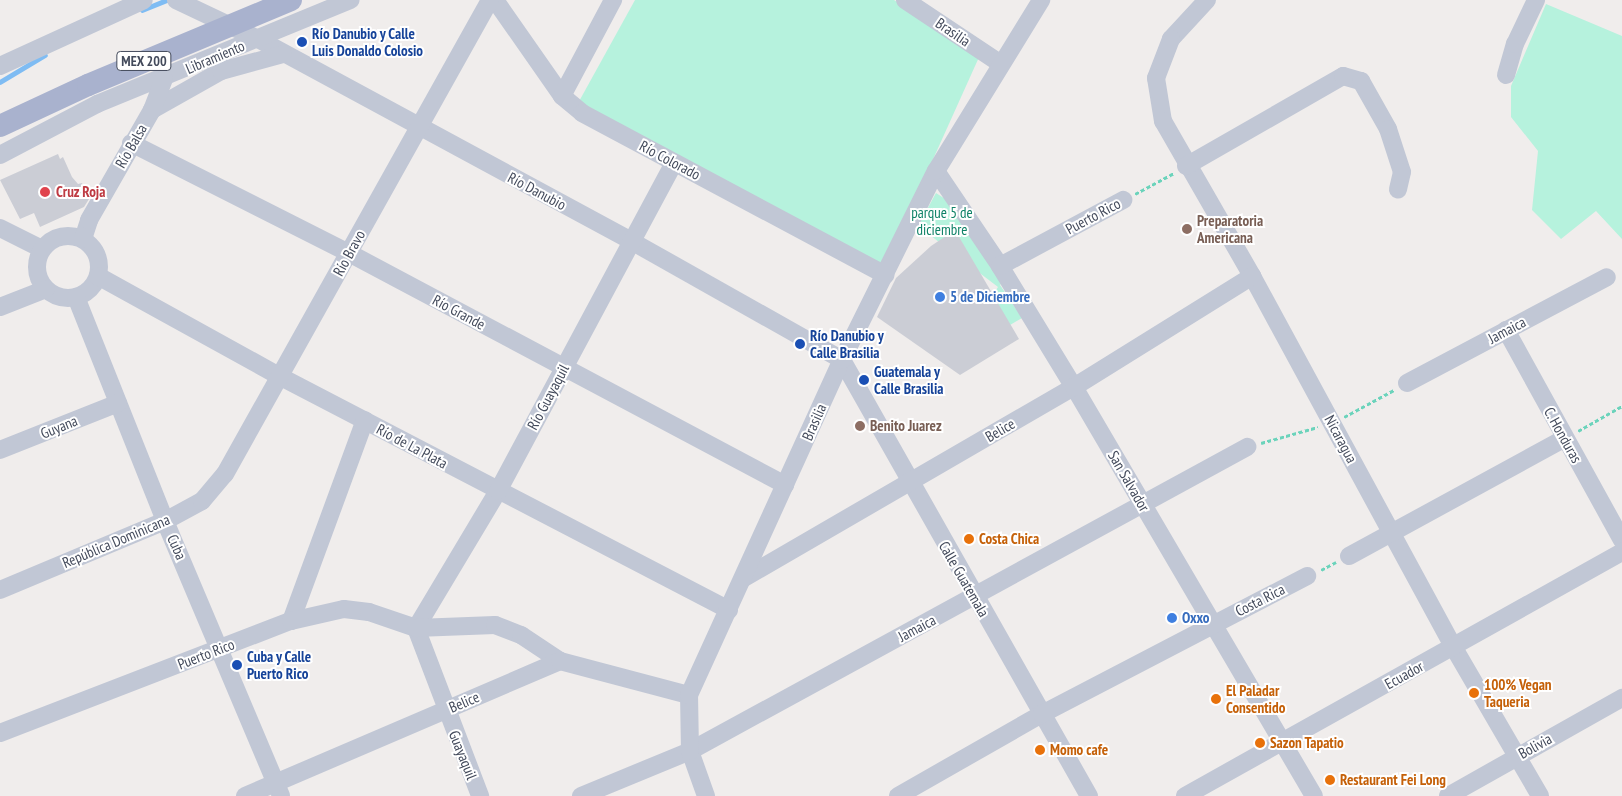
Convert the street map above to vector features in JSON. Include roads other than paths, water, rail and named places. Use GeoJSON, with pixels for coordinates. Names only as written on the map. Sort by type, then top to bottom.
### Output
{"type":"FeatureCollection","features":[{"type":"Feature","properties":{"kind":"main road","name":"MEX 200"},"geometry":{"type":"LineString","coordinates":[[0,126],[92,94],[229,25],[291,0]]}},
{"type":"Feature","properties":{"kind":"street"},"geometry":{"type":"LineString","coordinates":[[0,66],[144,0]]}},
{"type":"Feature","properties":{"kind":"street","name":"Río Danubio"},"geometry":{"type":"LineString","coordinates":[[176,0],[258,39],[418,128],[632,242],[842,360]]}},
{"type":"Feature","properties":{"kind":"street","name":"Libramiento"},"geometry":{"type":"LineString","coordinates":[[0,155],[92,94],[164,79],[350,0]]}},
{"type":"Feature","properties":{"kind":"street","name":"Río Bravo"},"geometry":{"type":"LineString","coordinates":[[202,501],[225,474],[281,377],[490,0]]}},
{"type":"Feature","properties":{"kind":"street","name":"Río Colorado"},"geometry":{"type":"LineString","coordinates":[[495,0],[562,96],[582,113],[885,275]]}},
{"type":"Feature","properties":{"kind":"street"},"geometry":{"type":"LineString","coordinates":[[562,96],[613,0]]}},
{"type":"Feature","properties":{"kind":"street","name":"Brasilia"},"geometry":{"type":"LineString","coordinates":[[905,0],[1001,64]]}},
{"type":"Feature","properties":{"kind":"street","name":"Brasilia"},"geometry":{"type":"LineString","coordinates":[[706,796],[690,751],[689,695],[842,360],[936,171],[1041,0]]}},
{"type":"Feature","properties":{"kind":"street","name":"Nicaragua"},"geometry":{"type":"LineString","coordinates":[[1207,0],[1171,39],[1156,78],[1163,121],[1186,166],[1252,276],[1454,648],[1540,796]]}},
{"type":"Feature","properties":{"kind":"street"},"geometry":{"type":"LineString","coordinates":[[1506,75],[1515,44],[1536,0]]}},
{"type":"Feature","properties":{"kind":"street"},"geometry":{"type":"LineString","coordinates":[[152,110],[221,71],[283,54]]}},
{"type":"Feature","properties":{"kind":"street"},"geometry":{"type":"LineString","coordinates":[[1186,166],[1343,76],[1361,81],[1388,129],[1402,172],[1398,190]]}},
{"type":"Feature","properties":{"kind":"street","name":"Río Balsa"},"geometry":{"type":"LineString","coordinates":[[83,239],[89,220],[131,143],[152,110],[164,79]]}},
{"type":"Feature","properties":{"kind":"street","name":"Río Grande"},"geometry":{"type":"LineString","coordinates":[[131,143],[349,252],[785,485]]}},
{"type":"Feature","properties":{"kind":"street","name":"Río Guayaquil"},"geometry":{"type":"LineString","coordinates":[[416,628],[498,491],[674,162]]}},
{"type":"Feature","properties":{"kind":"street","name":"San Salvador"},"geometry":{"type":"LineString","coordinates":[[936,171],[1000,266],[1074,387],[1314,796]]}},
{"type":"Feature","properties":{"kind":"street","name":"Puerto Rico"},"geometry":{"type":"LineString","coordinates":[[1000,266],[1123,200]]}},
{"type":"Feature","properties":{"kind":"street"},"geometry":{"type":"LineString","coordinates":[[0,228],[42,249]]}},
{"type":"Feature","properties":{"kind":"street"},"geometry":{"type":"LineString","coordinates":[[65,236],[83,239],[97,255],[98,276],[93,285],[76,297],[60,297],[46,289],[38,277],[37,262],[42,249],[48,242],[65,236]]}},
{"type":"Feature","properties":{"kind":"street","name":"Río de La Plata"},"geometry":{"type":"LineString","coordinates":[[98,276],[281,377],[729,610]]}},
{"type":"Feature","properties":{"kind":"street","name":"Belice"},"geometry":{"type":"LineString","coordinates":[[744,578],[1074,387],[1252,276]]}},
{"type":"Feature","properties":{"kind":"street","name":"Jamaica"},"geometry":{"type":"LineString","coordinates":[[1407,383],[1607,277]]}},
{"type":"Feature","properties":{"kind":"street"},"geometry":{"type":"LineString","coordinates":[[0,307],[46,289]]}},
{"type":"Feature","properties":{"kind":"street","name":"Cuba"},"geometry":{"type":"LineString","coordinates":[[76,297],[165,520],[279,789]]}},
{"type":"Feature","properties":{"kind":"street","name":"C. Honduras"},"geometry":{"type":"LineString","coordinates":[[1506,330],[1564,439],[1622,540]]}},
{"type":"Feature","properties":{"kind":"street","name":"Calle Guatemala"},"geometry":{"type":"LineString","coordinates":[[842,360],[1089,796]]}},
{"type":"Feature","properties":{"kind":"street","name":"Guyana"},"geometry":{"type":"LineString","coordinates":[[0,450],[118,403]]}},
{"type":"Feature","properties":{"kind":"street"},"geometry":{"type":"LineString","coordinates":[[291,621],[365,420]]}},
{"type":"Feature","properties":{"kind":"street"},"geometry":{"type":"LineString","coordinates":[[1349,556],[1392,535],[1564,439]]}},
{"type":"Feature","properties":{"kind":"street","name":"Jamaica"},"geometry":{"type":"LineString","coordinates":[[581,796],[690,751],[1247,447]]}},
{"type":"Feature","properties":{"kind":"street","name":"República Dominicana"},"geometry":{"type":"LineString","coordinates":[[0,590],[165,520],[202,501]]}},
{"type":"Feature","properties":{"kind":"street","name":"Ecuador"},"geometry":{"type":"LineString","coordinates":[[1186,796],[1454,648],[1622,552]]}},
{"type":"Feature","properties":{"kind":"street","name":"Costa Rica"},"geometry":{"type":"LineString","coordinates":[[898,796],[1042,714],[1307,576]]}},
{"type":"Feature","properties":{"kind":"street","name":"Puerto Rico"},"geometry":{"type":"LineString","coordinates":[[0,733],[291,621],[344,609],[369,612],[416,628]]}},
{"type":"Feature","properties":{"kind":"street"},"geometry":{"type":"LineString","coordinates":[[416,628],[495,625],[521,635],[560,661],[689,695]]}},
{"type":"Feature","properties":{"kind":"street","name":"Guayaquil"},"geometry":{"type":"LineString","coordinates":[[416,628],[445,710],[480,796]]}},
{"type":"Feature","properties":{"kind":"street","name":"Belice"},"geometry":{"type":"LineString","coordinates":[[245,796],[279,789],[445,710],[560,661]]}},
{"type":"Feature","properties":{"kind":"street","name":"Bolivia"},"geometry":{"type":"LineString","coordinates":[[1448,796],[1622,698]]}},
{"type":"Feature","properties":{"kind":"waterway"},"geometry":{"type":"LineString","coordinates":[[142,10],[167,0]]}},
{"type":"Feature","properties":{"kind":"waterway"},"geometry":{"type":"LineString","coordinates":[[0,82],[45,55]]}},
{"type":"Feature","properties":{"kind":"place","name":"Río Danubio y Calle Luis Donaldo Colosio"},"geometry":{"type":"Point","coordinates":[302,42]}},
{"type":"Feature","properties":{"kind":"place","name":"Cruz Roja"},"geometry":{"type":"Point","coordinates":[45,192]}},
{"type":"Feature","properties":{"kind":"place","name":"Preparatoria Americana"},"geometry":{"type":"Point","coordinates":[1187,229]}},
{"type":"Feature","properties":{"kind":"place","name":"5 de Diciembre"},"geometry":{"type":"Point","coordinates":[940,297]}},
{"type":"Feature","properties":{"kind":"place","name":"Río Danubio y Calle Brasilia"},"geometry":{"type":"Point","coordinates":[800,344]}},
{"type":"Feature","properties":{"kind":"place","name":"Guatemala y Calle Brasilia"},"geometry":{"type":"Point","coordinates":[864,380]}},
{"type":"Feature","properties":{"kind":"place","name":"Benito Juarez"},"geometry":{"type":"Point","coordinates":[860,426]}},
{"type":"Feature","properties":{"kind":"place","name":"Costa Chica"},"geometry":{"type":"Point","coordinates":[969,539]}},
{"type":"Feature","properties":{"kind":"place","name":"Oxxo"},"geometry":{"type":"Point","coordinates":[1172,618]}},
{"type":"Feature","properties":{"kind":"place","name":"Cuba y Calle Puerto Rico"},"geometry":{"type":"Point","coordinates":[237,665]}},
{"type":"Feature","properties":{"kind":"place","name":"100% Vegan Taqueria"},"geometry":{"type":"Point","coordinates":[1474,693]}},
{"type":"Feature","properties":{"kind":"place","name":"El Paladar Consentido"},"geometry":{"type":"Point","coordinates":[1216,699]}},
{"type":"Feature","properties":{"kind":"place","name":"Sazon Tapatio"},"geometry":{"type":"Point","coordinates":[1260,743]}},
{"type":"Feature","properties":{"kind":"place","name":"Momo cafe"},"geometry":{"type":"Point","coordinates":[1040,750]}},
{"type":"Feature","properties":{"kind":"place","name":"Restaurant Fei Long"},"geometry":{"type":"Point","coordinates":[1330,780]}},
{"type":"Feature","properties":{"kind":"park label","name":"parque 5 de diciembre"},"geometry":{"type":"Point","coordinates":[942,220]}}]}
